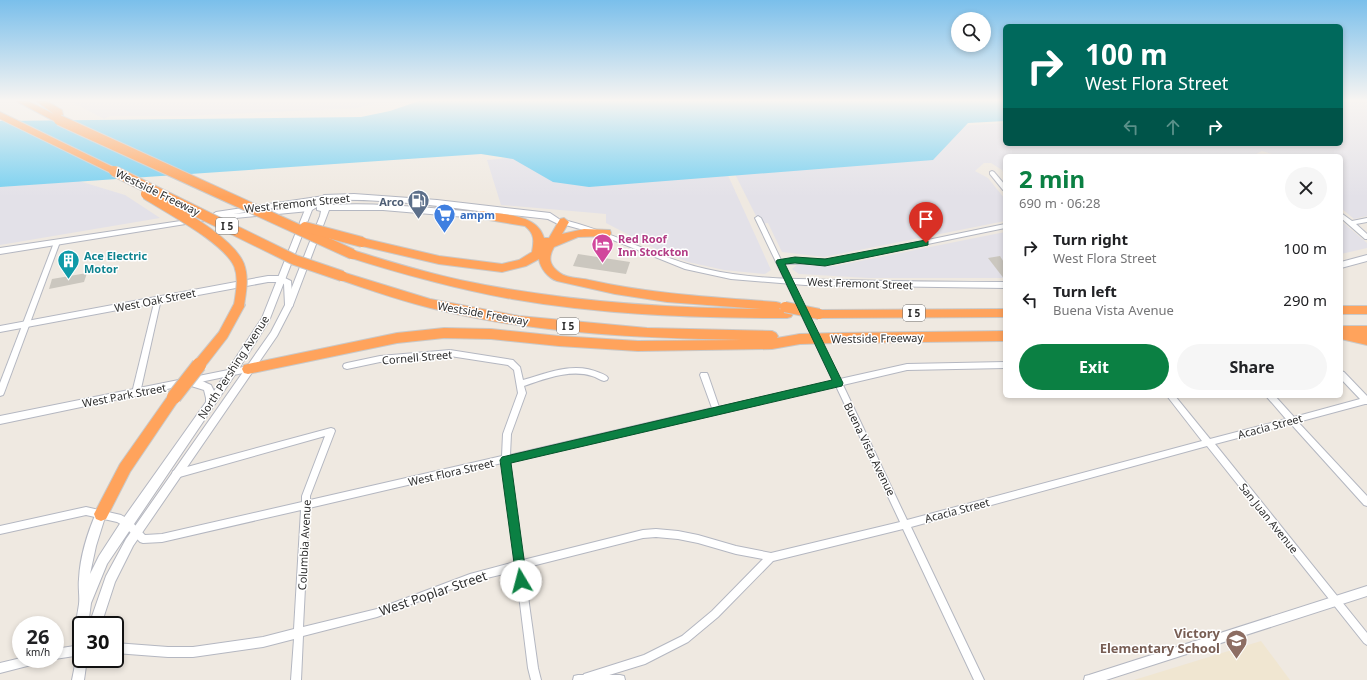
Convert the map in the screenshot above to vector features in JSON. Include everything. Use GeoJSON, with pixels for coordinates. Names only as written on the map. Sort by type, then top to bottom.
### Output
{"type":"FeatureCollection","features":[{"type":"Feature","properties":{"kind":"highway","name":"Westside Freeway"},"geometry":{"type":"LineString","coordinates":[[36,133],[295,260],[388,292],[443,307],[529,321],[649,333],[800,338],[1003,336]]}},
{"type":"Feature","properties":{"kind":"highway","name":"I 5"},"geometry":{"type":"LineString","coordinates":[[87,133],[352,254],[451,282],[569,304],[673,313],[786,310],[821,314],[1003,313]]}},
{"type":"Feature","properties":{"kind":"highway"},"geometry":{"type":"LineString","coordinates":[[101,514],[114,486],[135,450],[174,397],[223,335],[233,319],[239,305],[243,288],[240,265],[234,254],[216,238],[142,191],[114,171]]}},
{"type":"Feature","properties":{"kind":"highway"},"geometry":{"type":"LineString","coordinates":[[481,215],[528,223],[534,227],[540,241],[536,255]]}},
{"type":"Feature","properties":{"kind":"highway"},"geometry":{"type":"LineString","coordinates":[[271,217],[362,242],[439,260],[494,268],[516,266],[536,255],[561,221]]}},
{"type":"Feature","properties":{"kind":"highway"},"geometry":{"type":"LineString","coordinates":[[561,221],[547,250],[545,265],[553,275],[564,280],[667,298],[786,310]]}},
{"type":"Feature","properties":{"kind":"highway"},"geometry":{"type":"LineString","coordinates":[[551,244],[573,233],[606,233]]}},
{"type":"Feature","properties":{"kind":"highway"},"geometry":{"type":"LineString","coordinates":[[1343,310],[1367,310]]}},
{"type":"Feature","properties":{"kind":"highway"},"geometry":{"type":"LineString","coordinates":[[1343,331],[1367,331]]}},
{"type":"Feature","properties":{"kind":"highway"},"geometry":{"type":"LineString","coordinates":[[248,370],[397,338],[444,333],[492,334],[559,341],[638,346],[772,344],[800,338]]}},
{"type":"Feature","properties":{"kind":"highway"},"geometry":{"type":"LineString","coordinates":[[1343,334],[1367,340]]}},
{"type":"Feature","properties":{"kind":"main road","name":"West Fremont Street"},"geometry":{"type":"LineString","coordinates":[[324,198],[354,197],[472,207],[550,216],[561,221]]}},
{"type":"Feature","properties":{"kind":"main road"},"geometry":{"type":"LineString","coordinates":[[309,209],[324,198],[326,207]]}},
{"type":"Feature","properties":{"kind":"main road","name":"West Fremont Street"},"geometry":{"type":"LineString","coordinates":[[309,209],[326,207],[413,209],[561,221]]}},
{"type":"Feature","properties":{"kind":"main road","name":"North Pershing Avenue"},"geometry":{"type":"LineString","coordinates":[[97,616],[101,599],[114,568],[135,531],[274,334],[289,305],[326,207]]}},
{"type":"Feature","properties":{"kind":"main road"},"geometry":{"type":"LineString","coordinates":[[456,213],[472,207]]}},
{"type":"Feature","properties":{"kind":"main road","name":"North Pershing Avenue"},"geometry":{"type":"LineString","coordinates":[[83,616],[85,603],[93,581],[103,560],[126,522],[210,404],[266,319],[309,209]]}},
{"type":"Feature","properties":{"kind":"main road"},"geometry":{"type":"LineString","coordinates":[[191,382],[198,382],[208,388],[211,398],[210,404]]}},
{"type":"Feature","properties":{"kind":"main road"},"geometry":{"type":"LineString","coordinates":[[176,474],[174,468],[177,460],[200,428],[200,418]]}},
{"type":"Feature","properties":{"kind":"main road"},"geometry":{"type":"LineString","coordinates":[[85,603],[83,588],[88,552],[101,514]]}},
{"type":"Feature","properties":{"kind":"main road"},"geometry":{"type":"LineString","coordinates":[[78,680],[80,668]]}},
{"type":"Feature","properties":{"kind":"street"},"geometry":{"type":"LineString","coordinates":[[992,172],[1003,186]]}},
{"type":"Feature","properties":{"kind":"street","name":"West Fremont Street"},"geometry":{"type":"LineString","coordinates":[[204,219],[234,210],[324,198]]}},
{"type":"Feature","properties":{"kind":"street","name":"West Fremont Street"},"geometry":{"type":"LineString","coordinates":[[0,251],[204,219],[309,209]]}},
{"type":"Feature","properties":{"kind":"street"},"geometry":{"type":"LineString","coordinates":[[1343,217],[1367,237]]}},
{"type":"Feature","properties":{"kind":"street","name":"Buena Vista Avenue"},"geometry":{"type":"LineString","coordinates":[[758,218],[906,524],[979,680]]}},
{"type":"Feature","properties":{"kind":"street"},"geometry":{"type":"LineString","coordinates":[[1350,223],[1367,220]]}},
{"type":"Feature","properties":{"kind":"street","name":"West Fremont Street"},"geometry":{"type":"LineString","coordinates":[[561,221],[606,233],[676,263],[704,272],[755,280],[890,285],[1003,285]]}},
{"type":"Feature","properties":{"kind":"street"},"geometry":{"type":"LineString","coordinates":[[780,262],[795,260],[818,263],[836,261],[1003,226]]}},
{"type":"Feature","properties":{"kind":"street"},"geometry":{"type":"LineString","coordinates":[[0,393],[57,242]]}},
{"type":"Feature","properties":{"kind":"street"},"geometry":{"type":"LineString","coordinates":[[1343,264],[1367,258]]}},
{"type":"Feature","properties":{"kind":"street","name":"West Oak Street"},"geometry":{"type":"LineString","coordinates":[[0,330],[268,279],[281,280]]}},
{"type":"Feature","properties":{"kind":"street"},"geometry":{"type":"LineString","coordinates":[[281,280],[288,283],[289,305]]}},
{"type":"Feature","properties":{"kind":"street"},"geometry":{"type":"LineString","coordinates":[[136,393],[158,299]]}},
{"type":"Feature","properties":{"kind":"street","name":"Cornell Street"},"geometry":{"type":"LineString","coordinates":[[347,366],[380,359],[457,353],[510,362],[517,369],[520,384]]}},
{"type":"Feature","properties":{"kind":"street","name":"West Flora Street"},"geometry":{"type":"LineString","coordinates":[[0,530],[86,511],[118,518],[126,522],[143,539],[162,538],[907,367],[1003,365]]}},
{"type":"Feature","properties":{"kind":"street","name":"West Park Street"},"geometry":{"type":"LineString","coordinates":[[0,420],[248,370]]}},
{"type":"Feature","properties":{"kind":"street"},"geometry":{"type":"LineString","coordinates":[[536,680],[519,566],[506,460],[507,434],[522,393],[520,384],[569,370],[590,372],[604,378]]}},
{"type":"Feature","properties":{"kind":"street"},"geometry":{"type":"LineString","coordinates":[[704,375],[717,411]]}},
{"type":"Feature","properties":{"kind":"street"},"geometry":{"type":"LineString","coordinates":[[1343,376],[1367,400]]}},
{"type":"Feature","properties":{"kind":"street","name":"San Juan Avenue"},"geometry":{"type":"LineString","coordinates":[[1173,398],[1367,640]]}},
{"type":"Feature","properties":{"kind":"street"},"geometry":{"type":"LineString","coordinates":[[1272,398],[1367,502]]}},
{"type":"Feature","properties":{"kind":"street","name":"Acacia Street"},"geometry":{"type":"LineString","coordinates":[[771,557],[906,524],[1367,400]]}},
{"type":"Feature","properties":{"kind":"street","name":"Columbia Avenue"},"geometry":{"type":"LineString","coordinates":[[176,474],[331,431],[306,496],[296,680]]}},
{"type":"Feature","properties":{"kind":"street","name":"West Poplar Street"},"geometry":{"type":"LineString","coordinates":[[124,649],[162,652],[193,652],[229,648],[299,634],[377,613],[470,578],[656,532],[679,533],[732,550],[771,557]]}},
{"type":"Feature","properties":{"kind":"street"},"geometry":{"type":"LineString","coordinates":[[579,680],[645,660],[685,639],[715,614],[771,557]]}},
{"type":"Feature","properties":{"kind":"street"},"geometry":{"type":"LineString","coordinates":[[1089,680],[1367,591]]}},
{"type":"Feature","properties":{"kind":"street"},"geometry":{"type":"LineString","coordinates":[[0,668],[12,665]]}},
{"type":"Feature","properties":{"kind":"street"},"geometry":{"type":"LineString","coordinates":[[579,680],[620,680]]}},
{"type":"Feature","properties":{"kind":"shaded area"},"geometry":{"type":"Polygon","coordinates":[[[854,133],[1003,133],[1003,146],[1343,146],[1343,133],[1367,133],[1367,216],[1354,219],[1343,210],[1343,154],[1272,154],[1262,151],[1256,154],[1003,154],[1003,172],[1002,170],[991,163],[984,163],[975,171],[988,178],[1003,197],[1003,221],[824,257],[782,252],[768,223],[760,224],[733,170],[726,171],[771,270],[765,274],[724,270],[688,262],[656,249],[606,223],[606,214],[501,205],[487,160],[601,149],[854,133]]]}},
{"type":"Feature","properties":{"kind":"shaded area"},"geometry":{"type":"Polygon","coordinates":[[[79,181],[125,195],[160,218],[0,245],[0,187],[79,181]]]}},
{"type":"Feature","properties":{"kind":"shaded area"},"geometry":{"type":"Polygon","coordinates":[[[1343,223],[1367,243],[1367,248],[1343,254],[1343,223]]]}},
{"type":"Feature","properties":{"kind":"shaded area"},"geometry":{"type":"Polygon","coordinates":[[[1003,232],[1003,278],[869,278],[799,274],[792,269],[797,265],[835,266],[1003,232]]]}},
{"type":"Feature","properties":{"kind":"shaded area","name":"Victory Elementary School"},"geometry":{"type":"Polygon","coordinates":[[[1261,641],[1290,680],[1134,680],[1261,641]]]}},
{"type":"Feature","properties":{"kind":"water"},"geometry":{"type":"Polygon","coordinates":[[[0,133],[959,133],[933,160],[589,187],[553,182],[513,159],[481,154],[0,187],[0,133]]]}},
{"type":"Feature","properties":{"kind":"building","name":"Red Roof Inn Stockton"},"geometry":{"type":"Polygon","coordinates":[[[578,254],[630,262],[626,274],[573,266],[578,254]]]}},
{"type":"Feature","properties":{"kind":"building"},"geometry":{"type":"Polygon","coordinates":[[[1000,256],[1003,261],[1003,277],[988,258],[1000,256]]]}},
{"type":"Feature","properties":{"kind":"building","name":"Ace Electric Motor"},"geometry":{"type":"Polygon","coordinates":[[[87,273],[84,282],[49,289],[52,279],[87,273]]]}},
{"type":"Feature","properties":{"kind":"place","name":"Arco"},"geometry":{"type":"Point","coordinates":[419,220]}},
{"type":"Feature","properties":{"kind":"place","name":"ampm"},"geometry":{"type":"Point","coordinates":[445,234]}},
{"type":"Feature","properties":{"kind":"place","name":"Red Roof Inn Stockton"},"geometry":{"type":"Point","coordinates":[602,264]}},
{"type":"Feature","properties":{"kind":"place","name":"Ace Electric Motor"},"geometry":{"type":"Point","coordinates":[68,280]}},
{"type":"Feature","properties":{"kind":"place","name":"Victory Elementary School"},"geometry":{"type":"Point","coordinates":[1236,660]}},
{"type":"Feature","properties":{"kind":"route"},"geometry":{"type":"LineString","coordinates":[[521,581],[507,478],[506,460],[838,383],[780,262],[795,260],[818,263],[836,261],[926,243]]}}]}
